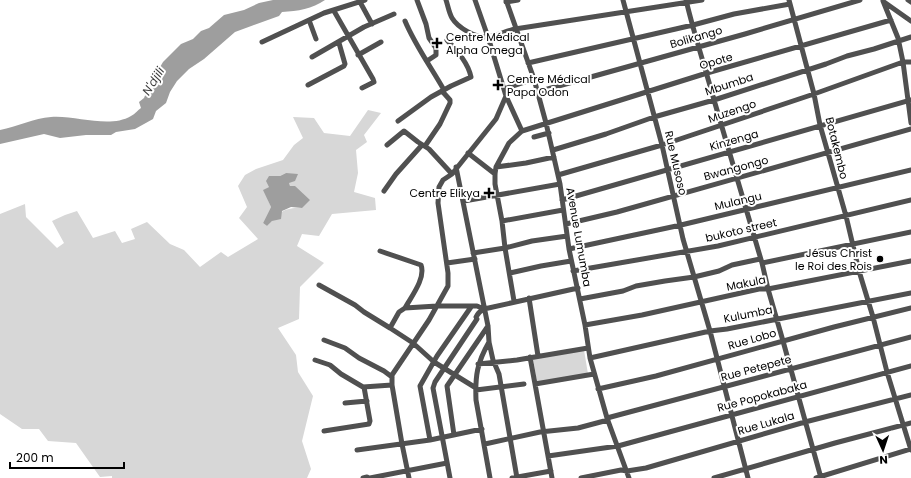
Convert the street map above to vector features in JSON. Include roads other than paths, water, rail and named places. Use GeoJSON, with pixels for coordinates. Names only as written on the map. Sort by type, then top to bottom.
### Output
{"type":"FeatureCollection","features":[{"type":"Feature","properties":{"kind":"street"},"geometry":{"type":"LineString","coordinates":[[417,0],[426,24],[429,38],[437,51],[436,55],[427,61]]}},
{"type":"Feature","properties":{"kind":"street"},"geometry":{"type":"LineString","coordinates":[[446,0],[452,17],[458,25],[474,34],[488,37],[515,29],[686,1],[702,0]]}},
{"type":"Feature","properties":{"kind":"street"},"geometry":{"type":"LineString","coordinates":[[475,0],[506,96],[522,131],[509,143],[496,167],[495,174],[514,301]]}},
{"type":"Feature","properties":{"kind":"street"},"geometry":{"type":"LineString","coordinates":[[506,1],[518,0]]}},
{"type":"Feature","properties":{"kind":"street","name":"Rue Musoso"},"geometry":{"type":"LineString","coordinates":[[623,0],[662,145],[687,252],[710,331],[748,478]]}},
{"type":"Feature","properties":{"kind":"street","name":"Bolikango"},"geometry":{"type":"LineString","coordinates":[[537,92],[860,0]]}},
{"type":"Feature","properties":{"kind":"street"},"geometry":{"type":"LineString","coordinates":[[883,0],[898,41],[903,62],[910,100],[911,123]]}},
{"type":"Feature","properties":{"kind":"street"},"geometry":{"type":"LineString","coordinates":[[883,0],[911,21]]}},
{"type":"Feature","properties":{"kind":"street"},"geometry":{"type":"LineString","coordinates":[[262,42],[309,20],[363,1],[372,24]]}},
{"type":"Feature","properties":{"kind":"street","name":"Avenue Lumumba"},"geometry":{"type":"LineString","coordinates":[[506,1],[534,78],[549,133],[560,184],[571,261],[578,288],[590,358],[598,389],[629,478]]}},
{"type":"Feature","properties":{"kind":"street"},"geometry":{"type":"LineString","coordinates":[[686,1],[791,368],[819,478],[911,450]]}},
{"type":"Feature","properties":{"kind":"street"},"geometry":{"type":"LineString","coordinates":[[528,63],[693,26],[734,14],[789,2]]}},
{"type":"Feature","properties":{"kind":"street","name":"Botakembo"},"geometry":{"type":"LineString","coordinates":[[789,2],[814,94],[820,126],[846,216],[859,271],[874,317],[880,346],[896,398],[902,425],[911,450]]}},
{"type":"Feature","properties":{"kind":"street"},"geometry":{"type":"LineString","coordinates":[[334,11],[373,79],[374,82],[362,88]]}},
{"type":"Feature","properties":{"kind":"street"},"geometry":{"type":"LineString","coordinates":[[312,57],[372,24],[394,14]]}},
{"type":"Feature","properties":{"kind":"street"},"geometry":{"type":"LineString","coordinates":[[309,20],[316,39]]}},
{"type":"Feature","properties":{"kind":"street","name":"Opote"},"geometry":{"type":"LineString","coordinates":[[522,131],[707,73],[891,20]]}},
{"type":"Feature","properties":{"kind":"street"},"geometry":{"type":"LineString","coordinates":[[384,191],[396,174],[424,145],[440,124],[450,103],[450,100],[412,37],[405,21]]}},
{"type":"Feature","properties":{"kind":"street","name":"Mbumba"},"geometry":{"type":"LineString","coordinates":[[553,150],[714,100],[846,56],[911,37]]}},
{"type":"Feature","properties":{"kind":"street"},"geometry":{"type":"LineString","coordinates":[[398,122],[431,97],[471,77],[467,66],[447,40]]}},
{"type":"Feature","properties":{"kind":"street"},"geometry":{"type":"LineString","coordinates":[[308,85],[344,66],[345,64],[339,42]]}},
{"type":"Feature","properties":{"kind":"street"},"geometry":{"type":"LineString","coordinates":[[358,55],[381,42]]}},
{"type":"Feature","properties":{"kind":"street","name":"Muzengo"},"geometry":{"type":"LineString","coordinates":[[558,174],[662,145],[814,94],[903,62],[911,62]]}},
{"type":"Feature","properties":{"kind":"street"},"geometry":{"type":"LineString","coordinates":[[504,89],[534,78]]}},
{"type":"Feature","properties":{"kind":"street"},"geometry":{"type":"LineString","coordinates":[[409,478],[392,385],[392,375],[429,320],[448,286],[447,263],[438,203],[440,187],[443,180],[452,174],[456,167],[496,119],[506,96]]}},
{"type":"Feature","properties":{"kind":"street","name":"Kinzenga"},"geometry":{"type":"LineString","coordinates":[[562,200],[910,100]]}},
{"type":"Feature","properties":{"kind":"street","name":"Bwangongo"},"geometry":{"type":"LineString","coordinates":[[566,224],[673,196],[911,129]]}},
{"type":"Feature","properties":{"kind":"street"},"geometry":{"type":"LineString","coordinates":[[387,145],[404,131],[424,145],[452,174]]}},
{"type":"Feature","properties":{"kind":"street"},"geometry":{"type":"LineString","coordinates":[[534,137],[549,133]]}},
{"type":"Feature","properties":{"kind":"street"},"geometry":{"type":"LineString","coordinates":[[468,153],[495,174]]}},
{"type":"Feature","properties":{"kind":"street"},"geometry":{"type":"LineString","coordinates":[[496,167],[554,157]]}},
{"type":"Feature","properties":{"kind":"street"},"geometry":{"type":"LineString","coordinates":[[456,167],[488,326],[489,342],[502,386],[511,439],[515,478],[551,471]]}},
{"type":"Feature","properties":{"kind":"street","name":"Mulangu"},"geometry":{"type":"LineString","coordinates":[[569,249],[911,170]]}},
{"type":"Feature","properties":{"kind":"street"},"geometry":{"type":"LineString","coordinates":[[464,201],[560,184]]}},
{"type":"Feature","properties":{"kind":"street","name":"bukoto street"},"geometry":{"type":"LineString","coordinates":[[573,271],[687,252],[754,238],[911,200]]}},
{"type":"Feature","properties":{"kind":"street"},"geometry":{"type":"LineString","coordinates":[[502,221],[563,210]]}},
{"type":"Feature","properties":{"kind":"street"},"geometry":{"type":"LineString","coordinates":[[580,299],[623,291],[636,286],[694,277],[719,271],[732,265],[761,261],[911,232]]}},
{"type":"Feature","properties":{"kind":"street"},"geometry":{"type":"LineString","coordinates":[[473,253],[505,248],[532,241],[567,236]]}},
{"type":"Feature","properties":{"kind":"street"},"geometry":{"type":"LineString","coordinates":[[380,251],[421,265],[422,268],[418,286],[405,308],[400,312],[390,328]]}},
{"type":"Feature","properties":{"kind":"street"},"geometry":{"type":"LineString","coordinates":[[447,263],[475,259]]}},
{"type":"Feature","properties":{"kind":"street","name":"Makula"},"geometry":{"type":"LineString","coordinates":[[585,325],[642,315],[759,289],[768,289],[911,260]]}},
{"type":"Feature","properties":{"kind":"street"},"geometry":{"type":"LineString","coordinates":[[510,273],[556,262],[571,261]]}},
{"type":"Feature","properties":{"kind":"street"},"geometry":{"type":"LineString","coordinates":[[319,285],[356,304],[364,312],[413,343],[434,362],[476,389],[524,384]]}},
{"type":"Feature","properties":{"kind":"street"},"geometry":{"type":"LineString","coordinates":[[450,478],[433,388],[444,368],[477,319],[476,316],[484,309],[514,301],[578,288]]}},
{"type":"Feature","properties":{"kind":"street","name":"Kulumba"},"geometry":{"type":"LineString","coordinates":[[590,358],[710,331],[828,310],[869,300],[911,293]]}},
{"type":"Feature","properties":{"kind":"street"},"geometry":{"type":"LineString","coordinates":[[529,298],[538,356]]}},
{"type":"Feature","properties":{"kind":"street"},"geometry":{"type":"LineString","coordinates":[[430,440],[420,386],[440,351],[471,306]]}},
{"type":"Feature","properties":{"kind":"street"},"geometry":{"type":"LineString","coordinates":[[405,308],[477,306],[484,309]]}},
{"type":"Feature","properties":{"kind":"street","name":"Rue Lobo"},"geometry":{"type":"LineString","coordinates":[[598,389],[656,376],[911,308]]}},
{"type":"Feature","properties":{"kind":"street"},"geometry":{"type":"LineString","coordinates":[[454,435],[446,388],[488,326]]}},
{"type":"Feature","properties":{"kind":"street","name":"Rue Petepete"},"geometry":{"type":"LineString","coordinates":[[485,444],[543,432],[578,428],[791,368],[911,337]]}},
{"type":"Feature","properties":{"kind":"street"},"geometry":{"type":"LineString","coordinates":[[324,340],[348,350],[358,358],[384,371],[392,377]]}},
{"type":"Feature","properties":{"kind":"street"},"geometry":{"type":"LineString","coordinates":[[489,342],[478,364],[476,389],[490,478]]}},
{"type":"Feature","properties":{"kind":"street"},"geometry":{"type":"LineString","coordinates":[[478,364],[588,348]]}},
{"type":"Feature","properties":{"kind":"street"},"geometry":{"type":"LineString","coordinates":[[530,357],[552,478]]}},
{"type":"Feature","properties":{"kind":"street"},"geometry":{"type":"LineString","coordinates":[[315,360],[330,364],[341,374],[364,388],[392,385]]}},
{"type":"Feature","properties":{"kind":"street","name":"Rue Popokabaka"},"geometry":{"type":"LineString","coordinates":[[548,456],[618,446],[911,366]]}},
{"type":"Feature","properties":{"kind":"street"},"geometry":{"type":"LineString","coordinates":[[535,384],[594,374]]}},
{"type":"Feature","properties":{"kind":"street"},"geometry":{"type":"LineString","coordinates":[[324,431],[369,424],[370,422],[364,388]]}},
{"type":"Feature","properties":{"kind":"street","name":"Rue Lukala"},"geometry":{"type":"LineString","coordinates":[[581,478],[621,470],[627,471],[646,468],[804,422],[911,395]]}},
{"type":"Feature","properties":{"kind":"street"},"geometry":{"type":"LineString","coordinates":[[345,403],[367,401]]}},
{"type":"Feature","properties":{"kind":"street"},"geometry":{"type":"LineString","coordinates":[[714,478],[911,423]]}},
{"type":"Feature","properties":{"kind":"street"},"geometry":{"type":"LineString","coordinates":[[357,450],[430,440],[482,429]]}},
{"type":"Feature","properties":{"kind":"street"},"geometry":{"type":"LineString","coordinates":[[363,478],[447,463]]}},
{"type":"Feature","properties":{"kind":"water","name":"N'djili"},"geometry":{"type":"Polygon","coordinates":[[[273,0],[325,0],[315,6],[305,9],[282,12],[279,16],[235,32],[204,59],[189,69],[177,81],[170,92],[166,103],[156,111],[153,119],[135,129],[116,132],[111,135],[86,135],[60,138],[44,134],[0,144],[0,130],[38,119],[61,117],[103,122],[122,120],[131,116],[141,108],[139,102],[144,98],[163,62],[181,44],[193,39],[201,31],[209,28],[224,15],[244,10],[259,3],[273,0]]]}},
{"type":"Feature","properties":{"kind":"water"},"geometry":{"type":"Polygon","coordinates":[[[286,173],[298,174],[295,181],[289,183],[290,186],[295,186],[310,200],[302,208],[291,207],[282,211],[281,219],[272,221],[267,226],[263,223],[271,207],[263,190],[269,187],[266,181],[269,176],[280,176],[286,173]]]}},
{"type":"Feature","properties":{"kind":"place","name":"Centre Médical Alpha Omega"},"geometry":{"type":"Point","coordinates":[437,43]}},
{"type":"Feature","properties":{"kind":"place","name":"Centre Médical Papa Odon"},"geometry":{"type":"Point","coordinates":[498,85]}},
{"type":"Feature","properties":{"kind":"place","name":"Centre Elikya"},"geometry":{"type":"Point","coordinates":[489,193]}},
{"type":"Feature","properties":{"kind":"place","name":"Jésus Christ le Roi des Rois"},"geometry":{"type":"Point","coordinates":[880,259]}}]}
